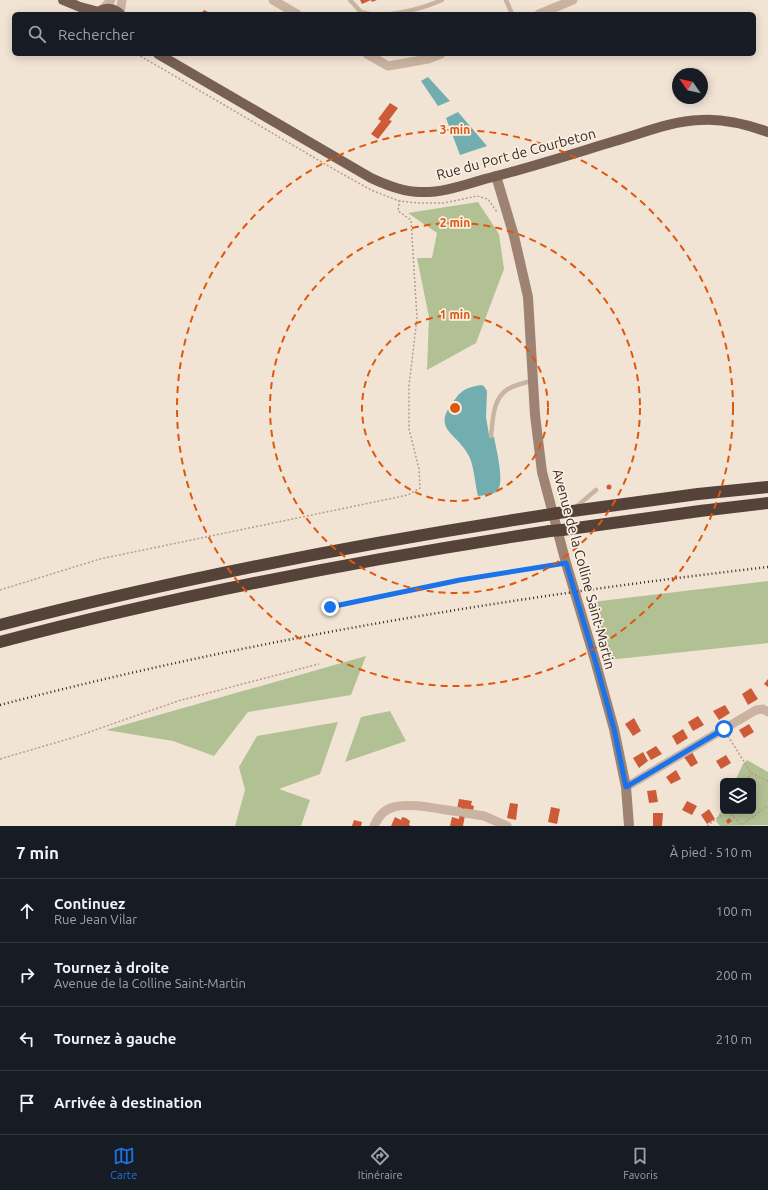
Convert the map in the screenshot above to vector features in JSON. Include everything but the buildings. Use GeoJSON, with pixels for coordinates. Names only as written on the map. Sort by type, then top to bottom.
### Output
{"type":"FeatureCollection","features":[{"type":"Feature","properties":{"kind":"highway"},"geometry":{"type":"LineString","coordinates":[[0,625],[114,597],[247,568],[415,536],[572,511],[698,494],[768,487]]}},
{"type":"Feature","properties":{"kind":"highway"},"geometry":{"type":"LineString","coordinates":[[0,642],[254,583],[417,553],[556,530],[768,503]]}},
{"type":"Feature","properties":{"kind":"main road"},"geometry":{"type":"LineString","coordinates":[[64,1],[88,10],[100,12],[112,9],[117,12]]}},
{"type":"Feature","properties":{"kind":"main road"},"geometry":{"type":"LineString","coordinates":[[64,1],[76,12]]}},
{"type":"Feature","properties":{"kind":"main road","name":"Rue du Port de Courbeton"},"geometry":{"type":"LineString","coordinates":[[161,56],[357,170],[382,183],[402,190],[420,192],[442,190],[496,176],[685,121],[714,119],[729,120],[743,123],[768,132]]}},
{"type":"Feature","properties":{"kind":"street"},"geometry":{"type":"LineString","coordinates":[[100,12],[111,0]]}},
{"type":"Feature","properties":{"kind":"street"},"geometry":{"type":"LineString","coordinates":[[120,12],[122,0]]}},
{"type":"Feature","properties":{"kind":"street"},"geometry":{"type":"LineString","coordinates":[[272,0],[293,12]]}},
{"type":"Feature","properties":{"kind":"street"},"geometry":{"type":"LineString","coordinates":[[544,12],[573,0]]}},
{"type":"Feature","properties":{"kind":"street"},"geometry":{"type":"LineString","coordinates":[[370,56],[388,66],[428,60],[437,56]]}},
{"type":"Feature","properties":{"kind":"street","name":"Avenue de la Colline Saint-Martin"},"geometry":{"type":"LineString","coordinates":[[496,176],[514,236],[524,278],[529,318],[535,415],[542,472],[566,563],[614,729],[626,787],[629,826]]}},
{"type":"Feature","properties":{"kind":"street"},"geometry":{"type":"LineString","coordinates":[[626,787],[756,710],[768,712]]}},
{"type":"Feature","properties":{"kind":"street"},"geometry":{"type":"LineString","coordinates":[[378,825],[382,813],[393,807],[407,805],[484,816],[501,824]]}},
{"type":"Feature","properties":{"kind":"lane"},"geometry":{"type":"LineString","coordinates":[[350,0],[361,12]]}},
{"type":"Feature","properties":{"kind":"lane"},"geometry":{"type":"LineString","coordinates":[[402,12],[432,5],[442,0]]}},
{"type":"Feature","properties":{"kind":"lane"},"geometry":{"type":"LineString","coordinates":[[506,0],[511,12]]}},
{"type":"Feature","properties":{"kind":"lane"},"geometry":{"type":"LineString","coordinates":[[491,436],[496,405],[501,396],[507,390],[532,381]]}},
{"type":"Feature","properties":{"kind":"lane"},"geometry":{"type":"LineString","coordinates":[[572,511],[596,490]]}},
{"type":"Feature","properties":{"kind":"path"},"geometry":{"type":"LineString","coordinates":[[0,590],[100,559],[408,495],[420,488],[419,469],[409,429],[409,385],[417,318],[411,220],[398,211],[398,204],[402,190]]}},
{"type":"Feature","properties":{"kind":"path"},"geometry":{"type":"LineString","coordinates":[[330,607],[460,580],[566,563]]}},
{"type":"Feature","properties":{"kind":"path"},"geometry":{"type":"LineString","coordinates":[[0,759],[75,737],[178,701],[319,664]]}},
{"type":"Feature","properties":{"kind":"path"},"geometry":{"type":"LineString","coordinates":[[724,729],[751,772],[768,781]]}},
{"type":"Feature","properties":{"kind":"path"},"geometry":{"type":"LineString","coordinates":[[748,778],[751,772]]}},
{"type":"Feature","properties":{"kind":"path"},"geometry":{"type":"LineString","coordinates":[[730,814],[741,825],[768,806]]}},
{"type":"Feature","properties":{"kind":"path"},"geometry":{"type":"LineString","coordinates":[[707,826],[723,814]]}},
{"type":"Feature","properties":{"kind":"green space"},"geometry":{"type":"Polygon","coordinates":[[[478,202],[499,234],[504,269],[476,343],[427,370],[429,317],[417,258],[432,258],[437,233],[408,213],[478,202]]]}},
{"type":"Feature","properties":{"kind":"green space"},"geometry":{"type":"Polygon","coordinates":[[[768,581],[768,643],[608,660],[592,602],[768,581]]]}},
{"type":"Feature","properties":{"kind":"green space"},"geometry":{"type":"Polygon","coordinates":[[[366,656],[351,695],[248,712],[214,756],[173,741],[106,730],[366,656]]]}},
{"type":"Feature","properties":{"kind":"green space"},"geometry":{"type":"Polygon","coordinates":[[[390,711],[406,741],[345,762],[361,717],[390,711]]]}},
{"type":"Feature","properties":{"kind":"green space"},"geometry":{"type":"Polygon","coordinates":[[[338,722],[320,774],[279,789],[310,800],[301,826],[235,826],[245,790],[239,767],[257,736],[338,722]]]}},
{"type":"Feature","properties":{"kind":"green space"},"geometry":{"type":"Polygon","coordinates":[[[747,760],[768,772],[768,825],[720,826],[716,821],[720,812],[720,814],[756,814],[756,778],[736,778],[743,764],[747,760]]]}},
{"type":"Feature","properties":{"kind":"water"},"geometry":{"type":"Polygon","coordinates":[[[428,77],[450,101],[438,106],[421,81],[428,77]]]}},
{"type":"Feature","properties":{"kind":"water"},"geometry":{"type":"Polygon","coordinates":[[[458,112],[487,146],[460,155],[446,118],[458,112]]]}},
{"type":"Feature","properties":{"kind":"water"},"geometry":{"type":"Polygon","coordinates":[[[481,385],[484,386],[487,391],[486,417],[489,435],[494,437],[500,466],[500,482],[499,488],[496,492],[478,496],[471,460],[464,448],[445,425],[445,419],[447,411],[459,394],[468,388],[481,385]]]}},
{"type":"Feature","properties":{"kind":"railway"},"geometry":{"type":"LineString","coordinates":[[0,705],[95,681],[190,660],[382,622],[574,592],[768,567]]}},
{"type":"Feature","properties":{"kind":"route"},"geometry":{"type":"LineString","coordinates":[[330,607],[460,580],[566,563],[614,729],[626,787],[724,729]]}}]}
